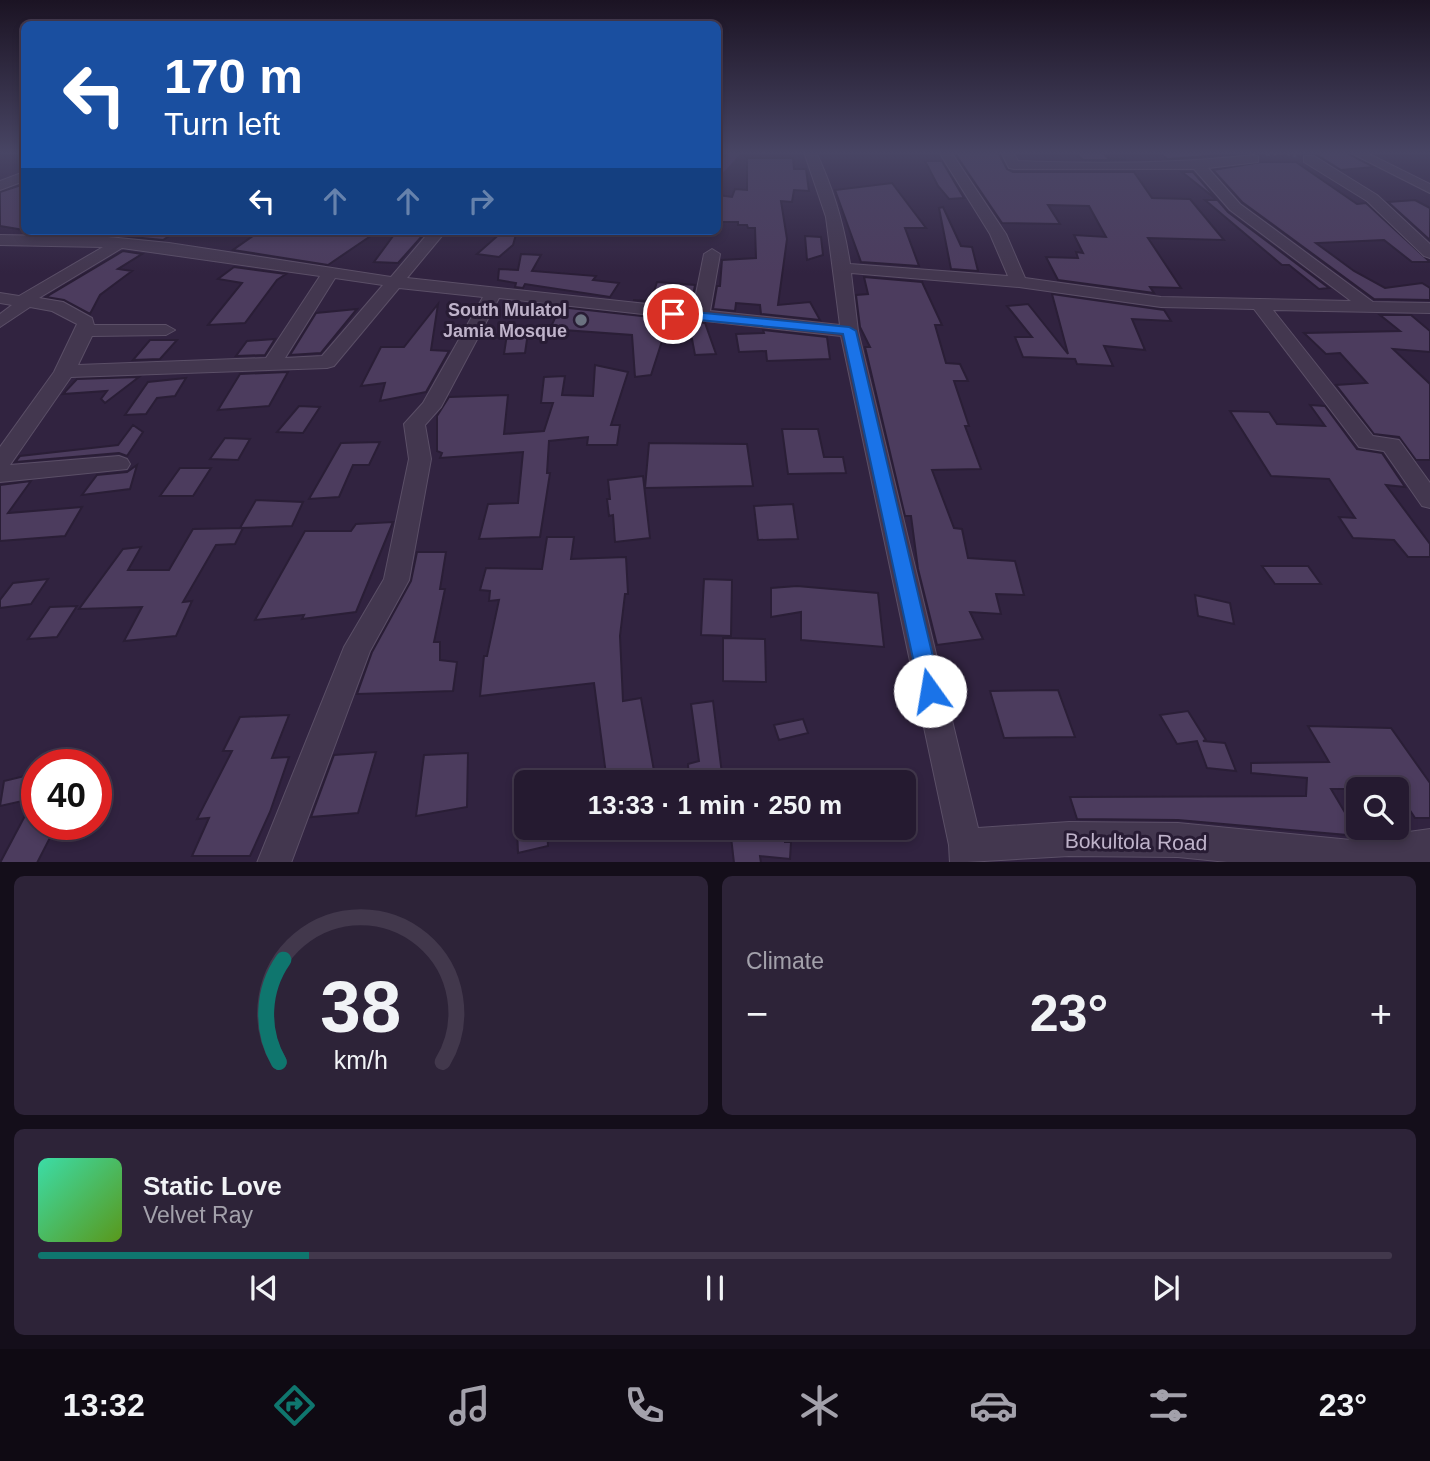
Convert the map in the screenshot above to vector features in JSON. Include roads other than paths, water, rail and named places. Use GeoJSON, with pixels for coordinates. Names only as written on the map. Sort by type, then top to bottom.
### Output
{"type":"FeatureCollection","features":[{"type":"Feature","properties":{"kind":"street"},"geometry":{"type":"LineString","coordinates":[[827,192],[844,268],[849,331],[967,854]]}},
{"type":"Feature","properties":{"kind":"street"},"geometry":{"type":"LineString","coordinates":[[971,192],[998,234],[1019,282]]}},
{"type":"Feature","properties":{"kind":"street"},"geometry":{"type":"LineString","coordinates":[[1223,192],[1234,207],[1367,305]]}},
{"type":"Feature","properties":{"kind":"street"},"geometry":{"type":"LineString","coordinates":[[1363,192],[1430,253]]}},
{"type":"Feature","properties":{"kind":"street"},"geometry":{"type":"LineString","coordinates":[[63,371],[327,362],[435,235]]}},
{"type":"Feature","properties":{"kind":"street"},"geometry":{"type":"LineString","coordinates":[[0,240],[118,239],[394,282],[849,331]]}},
{"type":"Feature","properties":{"kind":"street"},"geometry":{"type":"LineString","coordinates":[[0,322],[23,302],[118,239]]}},
{"type":"Feature","properties":{"kind":"street"},"geometry":{"type":"LineString","coordinates":[[700,317],[712,254]]}},
{"type":"Feature","properties":{"kind":"street"},"geometry":{"type":"LineString","coordinates":[[844,268],[1019,282],[1161,302],[1367,305],[1430,309]]}},
{"type":"Feature","properties":{"kind":"street"},"geometry":{"type":"LineString","coordinates":[[273,362],[330,273]]}},
{"type":"Feature","properties":{"kind":"street"},"geometry":{"type":"LineString","coordinates":[[274,862],[358,647],[396,580],[420,459],[414,424],[431,407],[493,294]]}},
{"type":"Feature","properties":{"kind":"street"},"geometry":{"type":"LineString","coordinates":[[0,298],[57,306],[86,322],[86,331],[63,371],[0,463]]}},
{"type":"Feature","properties":{"kind":"street"},"geometry":{"type":"LineString","coordinates":[[1259,304],[1367,442],[1391,445],[1430,500]]}},
{"type":"Feature","properties":{"kind":"street"},"geometry":{"type":"LineString","coordinates":[[86,331],[166,331]]}},
{"type":"Feature","properties":{"kind":"street"},"geometry":{"type":"LineString","coordinates":[[0,474],[119,464]]}},
{"type":"Feature","properties":{"kind":"street","name":"Bokultola Road"},"geometry":{"type":"LineString","coordinates":[[967,854],[1069,839],[1178,840],[1351,858],[1430,846]]}},
{"type":"Feature","properties":{"kind":"place","name":"South Mulatol Jamia Mosque"},"geometry":{"type":"Point","coordinates":[581,320]}}]}
